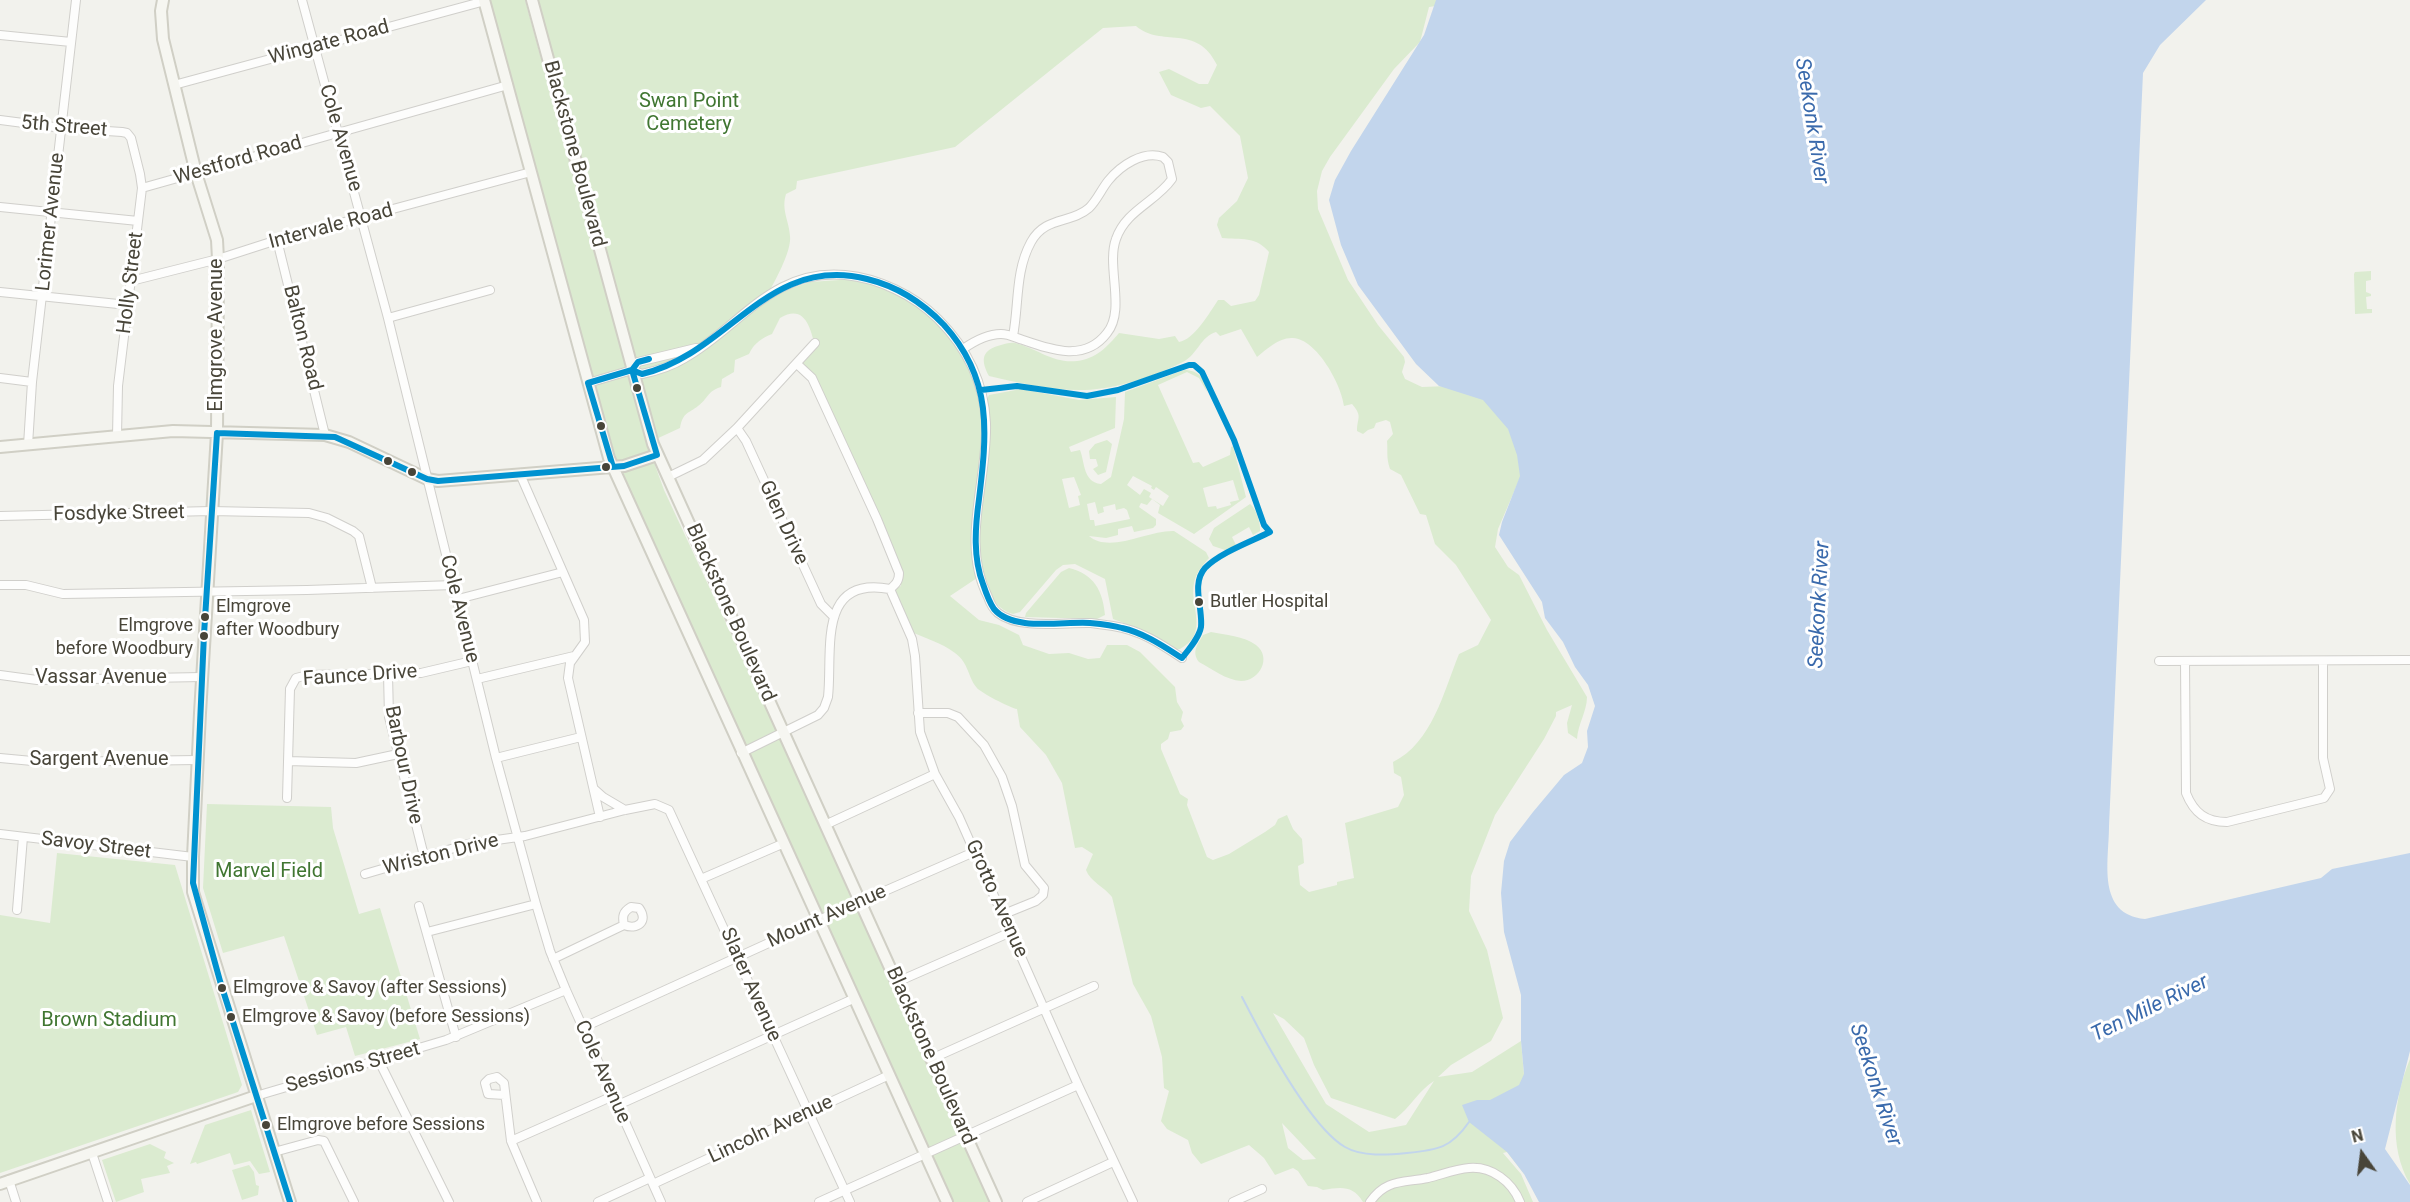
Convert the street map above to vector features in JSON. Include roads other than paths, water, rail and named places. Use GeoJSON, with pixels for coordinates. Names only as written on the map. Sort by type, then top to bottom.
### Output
{"type":"FeatureCollection","features":[{"type":"Feature","properties":{"kind":"main road","name":"Elmgrove Avenue"},"geometry":{"type":"LineString","coordinates":[[163,0],[161,11],[163,39],[196,173],[217,240],[218,260],[217,433],[202,677],[193,883],[196,900],[290,1202]]}},
{"type":"Feature","properties":{"kind":"main road"},"geometry":{"type":"LineString","coordinates":[[484,0],[613,467],[782,844],[947,1202]]}},
{"type":"Feature","properties":{"kind":"main road","name":"Blackstone Boulevard"},"geometry":{"type":"LineString","coordinates":[[532,0],[657,455],[996,1202]]}},
{"type":"Feature","properties":{"kind":"main road"},"geometry":{"type":"LineString","coordinates":[[0,447],[173,431],[326,435],[349,442],[427,479],[455,480],[624,466],[657,455]]}},
{"type":"Feature","properties":{"kind":"main road","name":"Sessions Street"},"geometry":{"type":"LineString","coordinates":[[5,1182],[256,1096]]}},
{"type":"Feature","properties":{"kind":"street","name":"Lorimer Avenue"},"geometry":{"type":"LineString","coordinates":[[28,445],[32,382],[76,0]]}},
{"type":"Feature","properties":{"kind":"street","name":"Cole Avenue"},"geometry":{"type":"LineString","coordinates":[[302,0],[388,318],[496,758],[536,904],[553,959],[566,990],[661,1202]]}},
{"type":"Feature","properties":{"kind":"street","name":"Wingate Road"},"geometry":{"type":"LineString","coordinates":[[174,85],[484,0]]}},
{"type":"Feature","properties":{"kind":"street"},"geometry":{"type":"LineString","coordinates":[[0,35],[70,42]]}},
{"type":"Feature","properties":{"kind":"street","name":"Westford Road"},"geometry":{"type":"LineString","coordinates":[[142,188],[508,85]]}},
{"type":"Feature","properties":{"kind":"street","name":"5th Street"},"geometry":{"type":"LineString","coordinates":[[0,120],[128,133]]}},
{"type":"Feature","properties":{"kind":"street","name":"Holly Street"},"geometry":{"type":"LineString","coordinates":[[117,436],[118,386],[142,188],[128,133]]}},
{"type":"Feature","properties":{"kind":"street"},"geometry":{"type":"LineString","coordinates":[[963,349],[977,341],[998,334],[1013,336],[1059,351],[1072,352],[1094,346],[1114,322],[1113,255],[1116,238],[1134,212],[1172,179],[1168,162],[1163,157],[1146,156],[1133,161],[1109,180],[1088,208],[1053,221],[1036,233],[1027,249],[1021,268],[1013,336]]}},
{"type":"Feature","properties":{"kind":"street","name":"Intervale Road"},"geometry":{"type":"LineString","coordinates":[[131,281],[218,260],[277,240],[531,172]]}},
{"type":"Feature","properties":{"kind":"street"},"geometry":{"type":"LineString","coordinates":[[0,207],[138,221]]}},
{"type":"Feature","properties":{"kind":"street","name":"Balton Road"},"geometry":{"type":"LineString","coordinates":[[277,240],[326,435]]}},
{"type":"Feature","properties":{"kind":"street"},"geometry":{"type":"LineString","coordinates":[[632,370],[642,374],[684,358],[758,300],[799,281],[833,274],[874,282],[911,298],[940,321],[963,349],[978,382],[984,412],[985,437],[976,537],[982,586],[992,606],[997,612],[1017,621],[1039,624],[1092,623],[1142,633],[1182,658]]}},
{"type":"Feature","properties":{"kind":"street"},"geometry":{"type":"LineString","coordinates":[[388,318],[490,290]]}},
{"type":"Feature","properties":{"kind":"street"},"geometry":{"type":"LineString","coordinates":[[0,292],[128,305]]}},
{"type":"Feature","properties":{"kind":"street"},"geometry":{"type":"LineString","coordinates":[[668,477],[703,460],[737,428],[815,343]]}},
{"type":"Feature","properties":{"kind":"street"},"geometry":{"type":"LineString","coordinates":[[588,383],[632,370],[638,362],[702,346]]}},
{"type":"Feature","properties":{"kind":"street"},"geometry":{"type":"LineString","coordinates":[[741,753],[810,721],[824,708],[829,687],[830,628],[838,605],[859,589],[877,586],[890,589],[899,578],[896,564],[812,378],[797,364]]}},
{"type":"Feature","properties":{"kind":"street"},"geometry":{"type":"LineString","coordinates":[[0,378],[32,382]]}},
{"type":"Feature","properties":{"kind":"street","name":"Glen Drive"},"geometry":{"type":"LineString","coordinates":[[737,428],[746,441],[821,604],[833,616]]}},
{"type":"Feature","properties":{"kind":"street"},"geometry":{"type":"LineString","coordinates":[[520,474],[586,628],[584,646],[574,656],[568,669],[569,683],[600,817]]}},
{"type":"Feature","properties":{"kind":"street","name":"Fosdyke Street"},"geometry":{"type":"LineString","coordinates":[[0,516],[211,511],[309,513],[327,518],[359,536],[363,544],[372,588]]}},
{"type":"Feature","properties":{"kind":"street"},"geometry":{"type":"LineString","coordinates":[[458,598],[563,572]]}},
{"type":"Feature","properties":{"kind":"street"},"geometry":{"type":"LineString","coordinates":[[0,585],[26,585],[63,594],[454,585]]}},
{"type":"Feature","properties":{"kind":"street","name":"Grotto Avenue"},"geometry":{"type":"LineString","coordinates":[[890,589],[912,639],[920,732],[935,774],[959,817],[1078,1085],[1133,1202]]}},
{"type":"Feature","properties":{"kind":"street"},"geometry":{"type":"LineString","coordinates":[[477,679],[574,656]]}},
{"type":"Feature","properties":{"kind":"street"},"geometry":{"type":"LineString","coordinates":[[2159,661],[2410,660]]}},
{"type":"Feature","properties":{"kind":"street","name":"Faunce Drive"},"geometry":{"type":"LineString","coordinates":[[287,798],[290,689],[296,678],[308,675],[421,673],[472,661]]}},
{"type":"Feature","properties":{"kind":"street"},"geometry":{"type":"LineString","coordinates":[[2185,661],[2186,793],[2190,805],[2198,813],[2217,822],[2227,822],[2316,800],[2328,794],[2330,789],[2323,758],[2323,661]]}},
{"type":"Feature","properties":{"kind":"street","name":"Barbour Drive"},"geometry":{"type":"LineString","coordinates":[[388,674],[388,709],[424,856]]}},
{"type":"Feature","properties":{"kind":"street","name":"Vassar Avenue"},"geometry":{"type":"LineString","coordinates":[[0,675],[49,680],[202,677]]}},
{"type":"Feature","properties":{"kind":"street"},"geometry":{"type":"LineString","coordinates":[[918,713],[948,713],[958,717],[984,746],[1002,777],[1012,806],[1025,866],[1044,888],[1042,895],[1036,901],[1004,915]]}},
{"type":"Feature","properties":{"kind":"street"},"geometry":{"type":"LineString","coordinates":[[496,758],[581,737]]}},
{"type":"Feature","properties":{"kind":"street"},"geometry":{"type":"LineString","coordinates":[[288,761],[356,763],[398,753]]}},
{"type":"Feature","properties":{"kind":"street","name":"Sargent Avenue"},"geometry":{"type":"LineString","coordinates":[[0,758],[43,762],[198,760]]}},
{"type":"Feature","properties":{"kind":"street"},"geometry":{"type":"LineString","coordinates":[[825,825],[935,774]]}},
{"type":"Feature","properties":{"kind":"street"},"geometry":{"type":"LineString","coordinates":[[592,788],[624,810]]}},
{"type":"Feature","properties":{"kind":"street","name":"Slater Avenue"},"geometry":{"type":"LineString","coordinates":[[600,817],[655,804],[669,810],[850,1202]]}},
{"type":"Feature","properties":{"kind":"street","name":"Wriston Drive"},"geometry":{"type":"LineString","coordinates":[[365,874],[477,842],[516,837],[600,817]]}},
{"type":"Feature","properties":{"kind":"street","name":"Savoy Street"},"geometry":{"type":"LineString","coordinates":[[0,834],[193,857]]}},
{"type":"Feature","properties":{"kind":"street"},"geometry":{"type":"LineString","coordinates":[[17,910],[23,837]]}},
{"type":"Feature","properties":{"kind":"street"},"geometry":{"type":"LineString","coordinates":[[701,879],[782,844]]}},
{"type":"Feature","properties":{"kind":"street","name":"Mount Avenue"},"geometry":{"type":"LineString","coordinates":[[582,1028],[974,852]]}},
{"type":"Feature","properties":{"kind":"street"},"geometry":{"type":"LineString","coordinates":[[427,932],[536,904]]}},
{"type":"Feature","properties":{"kind":"street"},"geometry":{"type":"LineString","coordinates":[[419,906],[456,1037]]}},
{"type":"Feature","properties":{"kind":"street"},"geometry":{"type":"LineString","coordinates":[[553,959],[624,925]]}},
{"type":"Feature","properties":{"kind":"street"},"geometry":{"type":"LineString","coordinates":[[897,982],[1011,932]]}},
{"type":"Feature","properties":{"kind":"street"},"geometry":{"type":"LineString","coordinates":[[931,1059],[1094,986]]}},
{"type":"Feature","properties":{"kind":"street","name":"Sessions Street"},"geometry":{"type":"LineString","coordinates":[[256,1096],[456,1037],[566,990]]}},
{"type":"Feature","properties":{"kind":"street"},"geometry":{"type":"LineString","coordinates":[[618,1105],[853,999]]}},
{"type":"Feature","properties":{"kind":"street"},"geometry":{"type":"LineString","coordinates":[[380,1061],[449,1202]]}},
{"type":"Feature","properties":{"kind":"street","name":"Lincoln Avenue"},"geometry":{"type":"LineString","coordinates":[[598,1202],[808,1114],[888,1076]]}},
{"type":"Feature","properties":{"kind":"street"},"geometry":{"type":"LineString","coordinates":[[819,1202],[1078,1085]]}},
{"type":"Feature","properties":{"kind":"street"},"geometry":{"type":"LineString","coordinates":[[505,1095],[511,1141],[537,1202]]}},
{"type":"Feature","properties":{"kind":"street"},"geometry":{"type":"LineString","coordinates":[[511,1141],[613,1096]]}},
{"type":"Feature","properties":{"kind":"street"},"geometry":{"type":"LineString","coordinates":[[274,1152],[318,1140],[324,1141],[354,1202]]}},
{"type":"Feature","properties":{"kind":"street"},"geometry":{"type":"LineString","coordinates":[[92,1153],[108,1202]]}},
{"type":"Feature","properties":{"kind":"street"},"geometry":{"type":"LineString","coordinates":[[1027,1202],[1113,1162]]}},
{"type":"Feature","properties":{"kind":"street"},"geometry":{"type":"LineString","coordinates":[[1370,1202],[1378,1190],[1393,1182],[1444,1175],[1470,1168],[1490,1171],[1505,1179],[1515,1189],[1520,1202]]}},
{"type":"Feature","properties":{"kind":"street"},"geometry":{"type":"LineString","coordinates":[[5,1182],[16,1202]]}},
{"type":"Feature","properties":{"kind":"street"},"geometry":{"type":"LineString","coordinates":[[1233,1202],[1262,1189]]}},
{"type":"Feature","properties":{"kind":"water"},"geometry":{"type":"Polygon","coordinates":[[[1436,0],[2206,0],[2160,45],[2143,73],[2107,870],[2109,884],[2112,897],[2119,907],[2129,915],[2145,919],[2321,878],[2332,869],[2410,853],[2410,1051],[2385,1149],[2410,1185],[2410,1202],[1539,1202],[1524,1174],[1507,1152],[1469,1122],[1462,1105],[1477,1100],[1490,1100],[1519,1085],[1524,1074],[1521,995],[1504,932],[1501,893],[1504,861],[1510,842],[1533,812],[1564,775],[1582,763],[1588,747],[1587,731],[1595,706],[1588,685],[1575,667],[1563,642],[1545,618],[1542,602],[1499,535],[1520,476],[1517,455],[1508,429],[1483,400],[1439,386],[1416,364],[1358,285],[1341,245],[1329,200],[1335,180],[1351,151],[1424,35],[1436,0]]]}},
{"type":"Feature","properties":{"kind":"waterway"},"geometry":{"type":"LineString","coordinates":[[1242,997],[1302,1101],[1331,1136],[1345,1147],[1375,1154],[1427,1151],[1450,1142],[1469,1122]]}},
{"type":"Feature","properties":{"kind":"place","name":"Butler Hospital"},"geometry":{"type":"Point","coordinates":[1199,602]}},
{"type":"Feature","properties":{"kind":"place","name":"Elmgrove after Woodbury"},"geometry":{"type":"Point","coordinates":[205,617]}},
{"type":"Feature","properties":{"kind":"place","name":"Elmgrove before Woodbury"},"geometry":{"type":"Point","coordinates":[204,636]}},
{"type":"Feature","properties":{"kind":"place","name":"Elmgrove & Savoy (after Sessions)"},"geometry":{"type":"Point","coordinates":[222,988]}},
{"type":"Feature","properties":{"kind":"place","name":"Elmgrove & Savoy (before Sessions)"},"geometry":{"type":"Point","coordinates":[231,1017]}},
{"type":"Feature","properties":{"kind":"place","name":"Elmgrove before Sessions"},"geometry":{"type":"Point","coordinates":[266,1125]}},
{"type":"Feature","properties":{"kind":"park label","name":"Swan Point Cemetery"},"geometry":{"type":"Point","coordinates":[689,114]}},
{"type":"Feature","properties":{"kind":"park label","name":"Marvel Field"},"geometry":{"type":"Point","coordinates":[269,872]}},
{"type":"Feature","properties":{"kind":"park label","name":"Brown Stadium"},"geometry":{"type":"Point","coordinates":[109,1021]}},
{"type":"Feature","properties":{"kind":"water label","name":"Seekonk River"},"geometry":{"type":"Point","coordinates":[1811,121]}},
{"type":"Feature","properties":{"kind":"water label","name":"Seekonk River"},"geometry":{"type":"Point","coordinates":[1820,605]}},
{"type":"Feature","properties":{"kind":"water label","name":"Ten Mile River"},"geometry":{"type":"Point","coordinates":[2150,1009]}},
{"type":"Feature","properties":{"kind":"water label","name":"Seekonk River"},"geometry":{"type":"Point","coordinates":[1875,1085]}}]}
